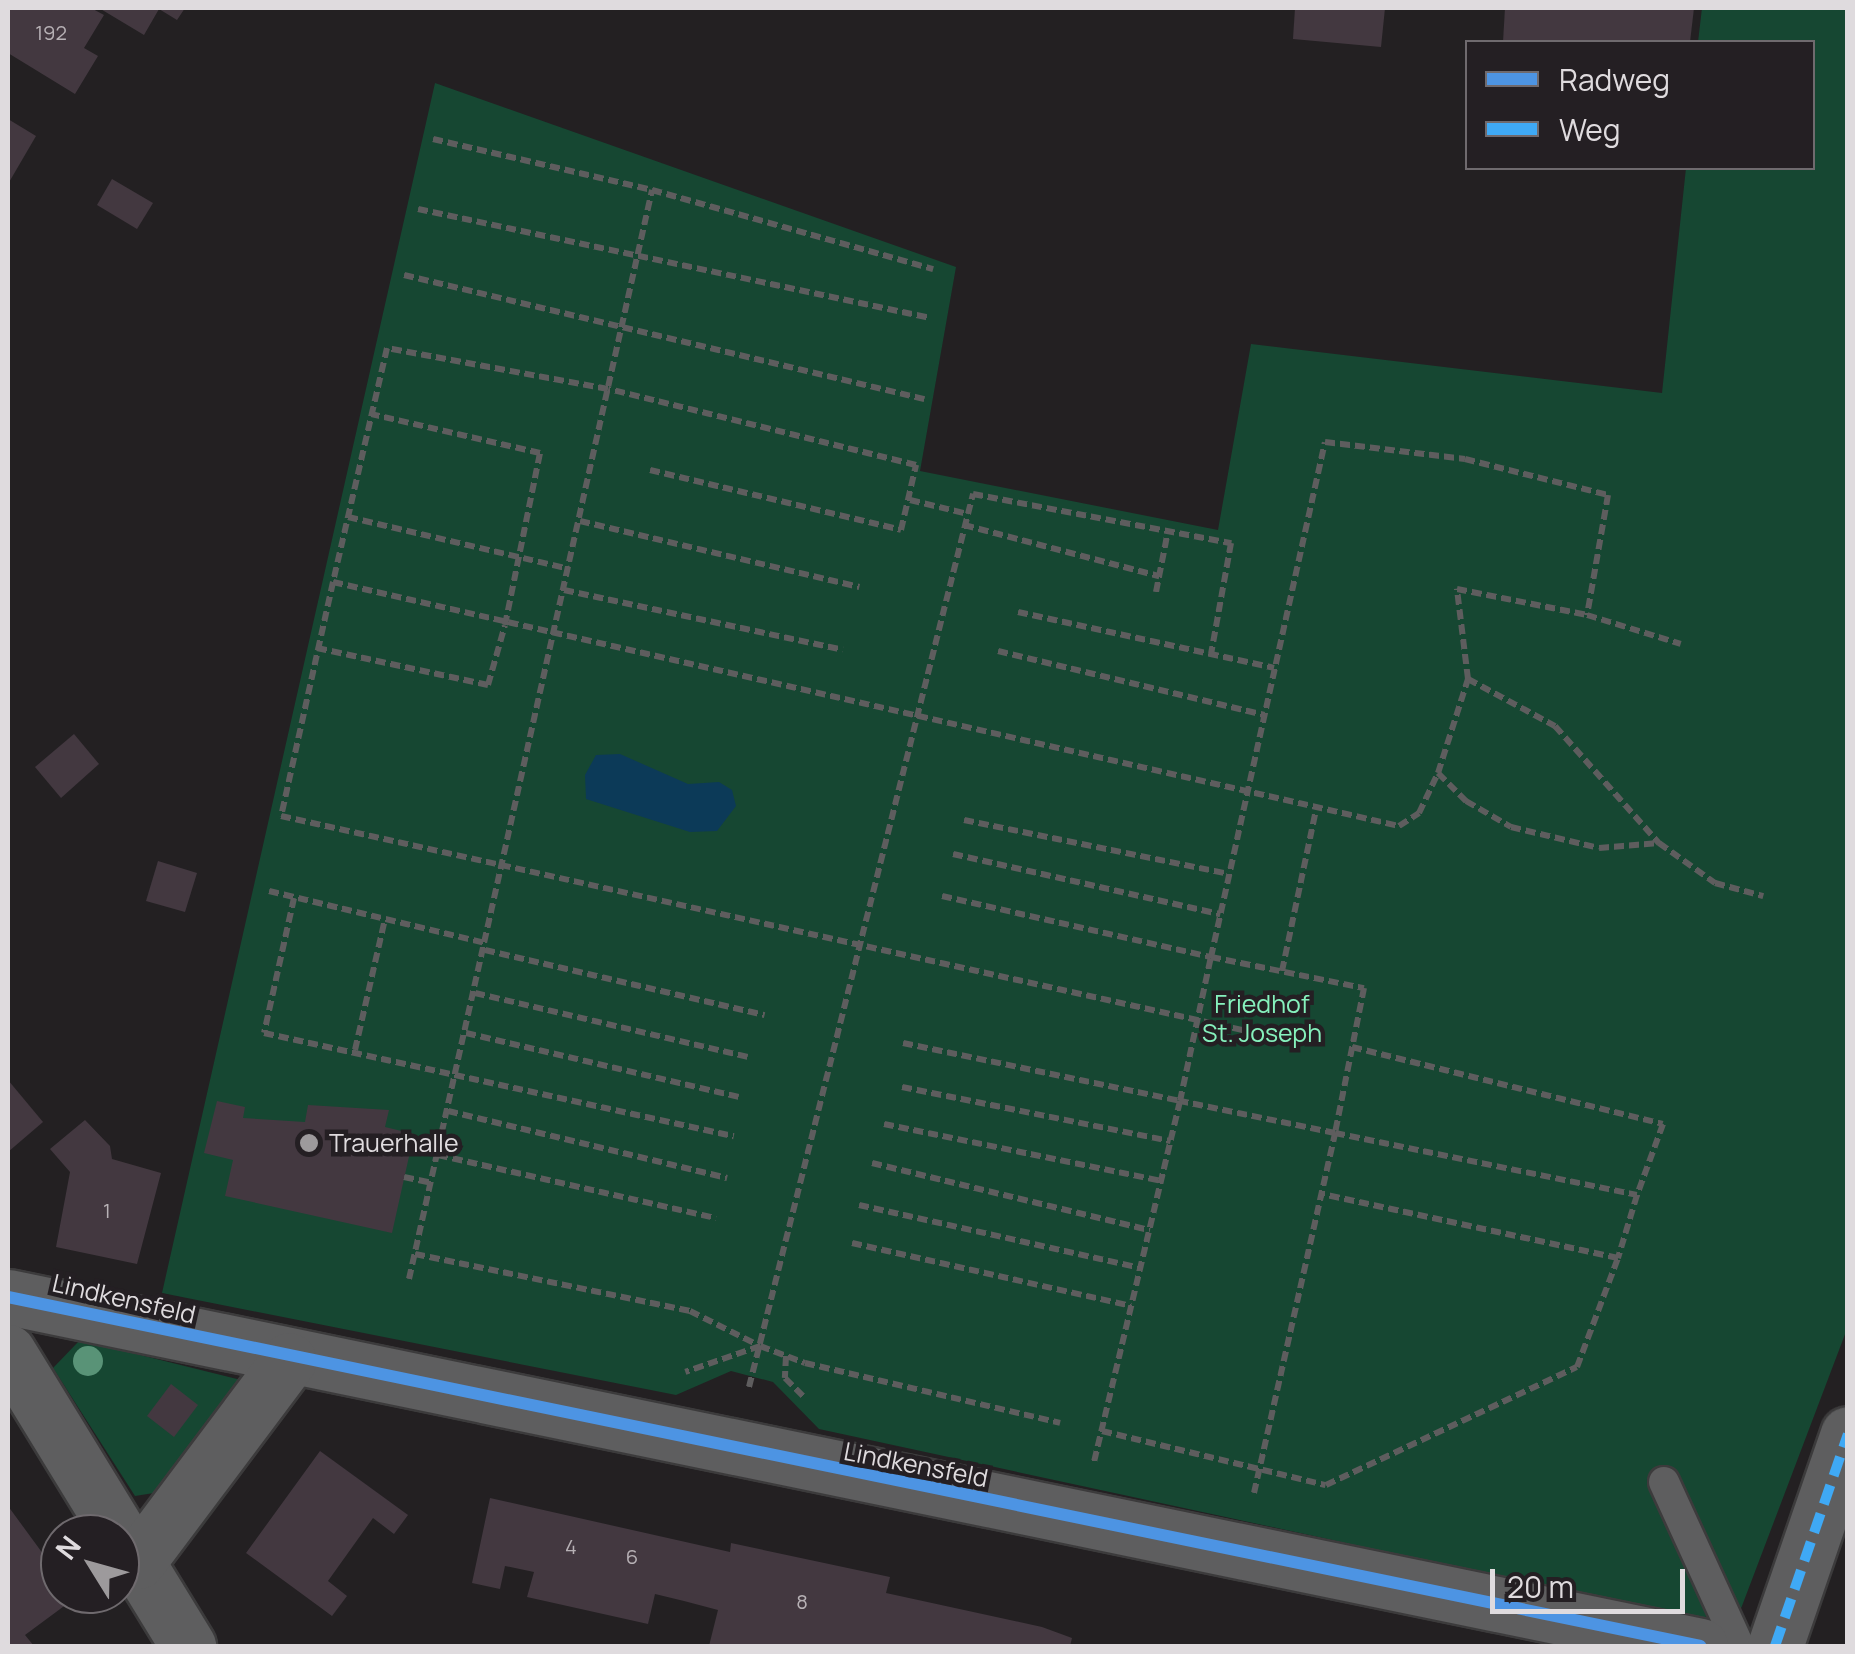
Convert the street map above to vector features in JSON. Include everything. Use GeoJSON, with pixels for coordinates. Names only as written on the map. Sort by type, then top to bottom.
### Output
{"type":"FeatureCollection","features":[{"type":"Feature","properties":{"kind":"street","name":"Lindkensfeld"},"geometry":{"type":"LineString","coordinates":[[8,1297],[733,1452],[1700,1646]]}},
{"type":"Feature","properties":{"kind":"street"},"geometry":{"type":"LineString","coordinates":[[8,1352],[108,1514]]}},
{"type":"Feature","properties":{"kind":"street"},"geometry":{"type":"LineString","coordinates":[[140,1559],[289,1360]]}},
{"type":"Feature","properties":{"kind":"street"},"geometry":{"type":"LineString","coordinates":[[1775,1646],[1848,1434]]}},
{"type":"Feature","properties":{"kind":"street"},"geometry":{"type":"LineString","coordinates":[[140,1565],[188,1646]]}},
{"type":"Feature","properties":{"kind":"lane"},"geometry":{"type":"LineString","coordinates":[[1664,1482],[1740,1646]]}},
{"type":"Feature","properties":{"kind":"path"},"geometry":{"type":"LineString","coordinates":[[433,139],[652,190],[933,269]]}},
{"type":"Feature","properties":{"kind":"path"},"geometry":{"type":"LineString","coordinates":[[409,1280],[652,190]]}},
{"type":"Feature","properties":{"kind":"path"},"geometry":{"type":"LineString","coordinates":[[418,209],[638,252],[931,318]]}},
{"type":"Feature","properties":{"kind":"path"},"geometry":{"type":"LineString","coordinates":[[404,275],[623,324],[924,399]]}},
{"type":"Feature","properties":{"kind":"path"},"geometry":{"type":"LineString","coordinates":[[650,470],[901,530],[916,464],[608,389],[387,348],[280,816],[1246,1031]]}},
{"type":"Feature","properties":{"kind":"path"},"geometry":{"type":"LineString","coordinates":[[318,648],[488,685],[506,625],[540,454],[371,414]]}},
{"type":"Feature","properties":{"kind":"path"},"geometry":{"type":"LineString","coordinates":[[1090,1475],[1180,1101],[1325,442],[1464,459],[1608,494],[1588,615]]}},
{"type":"Feature","properties":{"kind":"path"},"geometry":{"type":"LineString","coordinates":[[733,1452],[973,494],[1166,536],[1231,543],[1211,654]]}},
{"type":"Feature","properties":{"kind":"path"},"geometry":{"type":"LineString","coordinates":[[910,500],[968,514]]}},
{"type":"Feature","properties":{"kind":"path"},"geometry":{"type":"LineString","coordinates":[[348,517],[569,569]]}},
{"type":"Feature","properties":{"kind":"path"},"geometry":{"type":"LineString","coordinates":[[580,520],[859,587]]}},
{"type":"Feature","properties":{"kind":"path"},"geometry":{"type":"LineString","coordinates":[[964,526],[1159,576]]}},
{"type":"Feature","properties":{"kind":"path"},"geometry":{"type":"LineString","coordinates":[[1156,592],[1166,536]]}},
{"type":"Feature","properties":{"kind":"path"},"geometry":{"type":"LineString","coordinates":[[333,582],[553,636],[1399,826],[1419,813],[1438,774],[1468,679],[1457,589],[1588,615],[1681,644]]}},
{"type":"Feature","properties":{"kind":"path"},"geometry":{"type":"LineString","coordinates":[[564,590],[843,650]]}},
{"type":"Feature","properties":{"kind":"path"},"geometry":{"type":"LineString","coordinates":[[1018,612],[1274,668]]}},
{"type":"Feature","properties":{"kind":"path"},"geometry":{"type":"LineString","coordinates":[[998,650],[1264,715]]}},
{"type":"Feature","properties":{"kind":"path"},"geometry":{"type":"LineString","coordinates":[[1468,679],[1555,726],[1659,842],[1715,883],[1763,896]]}},
{"type":"Feature","properties":{"kind":"path"},"geometry":{"type":"LineString","coordinates":[[1438,774],[1466,800],[1512,827],[1599,848],[1659,842]]}},
{"type":"Feature","properties":{"kind":"path"},"geometry":{"type":"LineString","coordinates":[[1282,972],[1316,808]]}},
{"type":"Feature","properties":{"kind":"path"},"geometry":{"type":"LineString","coordinates":[[964,820],[1228,874]]}},
{"type":"Feature","properties":{"kind":"path"},"geometry":{"type":"LineString","coordinates":[[952,854],[1220,914]]}},
{"type":"Feature","properties":{"kind":"path"},"geometry":{"type":"LineString","coordinates":[[269,892],[765,1015]]}},
{"type":"Feature","properties":{"kind":"path"},"geometry":{"type":"LineString","coordinates":[[942,896],[1364,988],[1241,1553]]}},
{"type":"Feature","properties":{"kind":"path"},"geometry":{"type":"LineString","coordinates":[[294,898],[264,1033],[734,1136]]}},
{"type":"Feature","properties":{"kind":"path"},"geometry":{"type":"LineString","coordinates":[[355,1050],[385,919]]}},
{"type":"Feature","properties":{"kind":"path"},"geometry":{"type":"LineString","coordinates":[[475,993],[748,1057]]}},
{"type":"Feature","properties":{"kind":"path"},"geometry":{"type":"LineString","coordinates":[[466,1033],[739,1097]]}},
{"type":"Feature","properties":{"kind":"path"},"geometry":{"type":"LineString","coordinates":[[903,1043],[1636,1194]]}},
{"type":"Feature","properties":{"kind":"path"},"geometry":{"type":"LineString","coordinates":[[1102,1431],[1326,1484],[1577,1367],[1663,1124],[1352,1048]]}},
{"type":"Feature","properties":{"kind":"path"},"geometry":{"type":"LineString","coordinates":[[902,1087],[1170,1141]]}},
{"type":"Feature","properties":{"kind":"path"},"geometry":{"type":"LineString","coordinates":[[448,1111],[727,1178]]}},
{"type":"Feature","properties":{"kind":"path"},"geometry":{"type":"LineString","coordinates":[[884,1124],[1161,1181]]}},
{"type":"Feature","properties":{"kind":"path"},"geometry":{"type":"LineString","coordinates":[[438,1155],[716,1218]]}},
{"type":"Feature","properties":{"kind":"path"},"geometry":{"type":"LineString","coordinates":[[872,1163],[1150,1230]]}},
{"type":"Feature","properties":{"kind":"path"},"geometry":{"type":"LineString","coordinates":[[404,1177],[432,1183]]}},
{"type":"Feature","properties":{"kind":"path"},"geometry":{"type":"LineString","coordinates":[[1321,1194],[1618,1258]]}},
{"type":"Feature","properties":{"kind":"path"},"geometry":{"type":"LineString","coordinates":[[859,1205],[1140,1268]]}},
{"type":"Feature","properties":{"kind":"path"},"geometry":{"type":"LineString","coordinates":[[852,1243],[1131,1306]]}},
{"type":"Feature","properties":{"kind":"path"},"geometry":{"type":"LineString","coordinates":[[414,1254],[690,1311],[786,1356],[1060,1424]]}},
{"type":"Feature","properties":{"kind":"path"},"geometry":{"type":"LineString","coordinates":[[669,1378],[760,1346]]}},
{"type":"Feature","properties":{"kind":"path"},"geometry":{"type":"LineString","coordinates":[[786,1356],[784,1378],[818,1406]]}},
{"type":"Feature","properties":{"kind":"green space","name":"Friedhof St. Joseph"},"geometry":{"type":"Polygon","coordinates":[[[1702,8],[1847,8],[1847,1329],[1734,1627],[819,1429],[773,1382],[731,1371],[676,1395],[162,1293],[435,83],[956,267],[920,471],[1218,530],[1251,344],[1662,393],[1686,170],[1815,170],[1815,40],[1698,40],[1702,8]]]}},
{"type":"Feature","properties":{"kind":"green space"},"geometry":{"type":"Polygon","coordinates":[[[80,1340],[241,1380],[160,1492],[135,1496],[53,1368],[80,1340]]]}},
{"type":"Feature","properties":{"kind":"water"},"geometry":{"type":"Polygon","coordinates":[[[620,754],[688,784],[719,782],[732,790],[736,806],[717,831],[690,832],[586,799],[585,775],[596,755],[620,754]]]}},
{"type":"Feature","properties":{"kind":"building"},"geometry":{"type":"Polygon","coordinates":[[[8,8],[91,8],[104,15],[84,48],[98,56],[75,94],[8,53],[8,8]]]}},
{"type":"Feature","properties":{"kind":"building"},"geometry":{"type":"Polygon","coordinates":[[[99,8],[185,8],[177,20],[159,9],[144,35],[99,8]]]}},
{"type":"Feature","properties":{"kind":"building"},"geometry":{"type":"Polygon","coordinates":[[[1295,8],[1385,8],[1381,47],[1293,39],[1295,8]]]}},
{"type":"Feature","properties":{"kind":"building"},"geometry":{"type":"Polygon","coordinates":[[[1505,8],[1694,8],[1690,40],[1503,40],[1505,8]]]}},
{"type":"Feature","properties":{"kind":"building"},"geometry":{"type":"Polygon","coordinates":[[[8,119],[36,136],[8,184],[8,119]]]}},
{"type":"Feature","properties":{"kind":"building"},"geometry":{"type":"Polygon","coordinates":[[[112,179],[153,203],[137,229],[97,205],[112,179]]]}},
{"type":"Feature","properties":{"kind":"building"},"geometry":{"type":"Polygon","coordinates":[[[74,734],[99,764],[61,798],[35,767],[74,734]]]}},
{"type":"Feature","properties":{"kind":"building"},"geometry":{"type":"Polygon","coordinates":[[[158,861],[197,873],[185,912],[146,901],[158,861]]]}},
{"type":"Feature","properties":{"kind":"building"},"geometry":{"type":"Polygon","coordinates":[[[8,1080],[43,1122],[8,1152],[8,1080]]]}},
{"type":"Feature","properties":{"kind":"building"},"geometry":{"type":"Polygon","coordinates":[[[217,1101],[245,1107],[243,1118],[305,1122],[308,1105],[389,1110],[385,1127],[414,1134],[392,1233],[225,1196],[233,1160],[204,1153],[217,1101]]]}},
{"type":"Feature","properties":{"kind":"building"},"geometry":{"type":"Polygon","coordinates":[[[85,1120],[110,1146],[112,1159],[161,1173],[137,1264],[56,1247],[70,1172],[50,1149],[85,1120]]]}},
{"type":"Feature","properties":{"kind":"building"},"geometry":{"type":"Polygon","coordinates":[[[171,1384],[198,1405],[174,1437],[147,1416],[171,1384]]]}},
{"type":"Feature","properties":{"kind":"building"},"geometry":{"type":"Polygon","coordinates":[[[320,1451],[408,1515],[394,1534],[373,1518],[328,1581],[347,1596],[332,1616],[246,1553],[320,1451]]]}},
{"type":"Feature","properties":{"kind":"building"},"geometry":{"type":"Polygon","coordinates":[[[490,1498],[730,1552],[731,1543],[890,1577],[886,1593],[1042,1627],[1072,1638],[1070,1646],[709,1646],[718,1610],[655,1594],[648,1624],[527,1597],[534,1572],[505,1566],[500,1589],[472,1583],[490,1498]]]}},
{"type":"Feature","properties":{"kind":"building"},"geometry":{"type":"Polygon","coordinates":[[[8,1506],[40,1550],[40,1614],[53,1614],[25,1635],[34,1646],[8,1646],[8,1506]]]}},
{"type":"Feature","properties":{"kind":"marked path"},"geometry":{"type":"LineString","coordinates":[[1775,1646],[1848,1434]]}},
{"type":"Feature","properties":{"kind":"cycle path"},"geometry":{"type":"LineString","coordinates":[[8,1297],[1700,1646]]}},
{"type":"Feature","properties":{"kind":"place","name":"Trauerhalle"},"geometry":{"type":"Point","coordinates":[309,1143]}}]}
